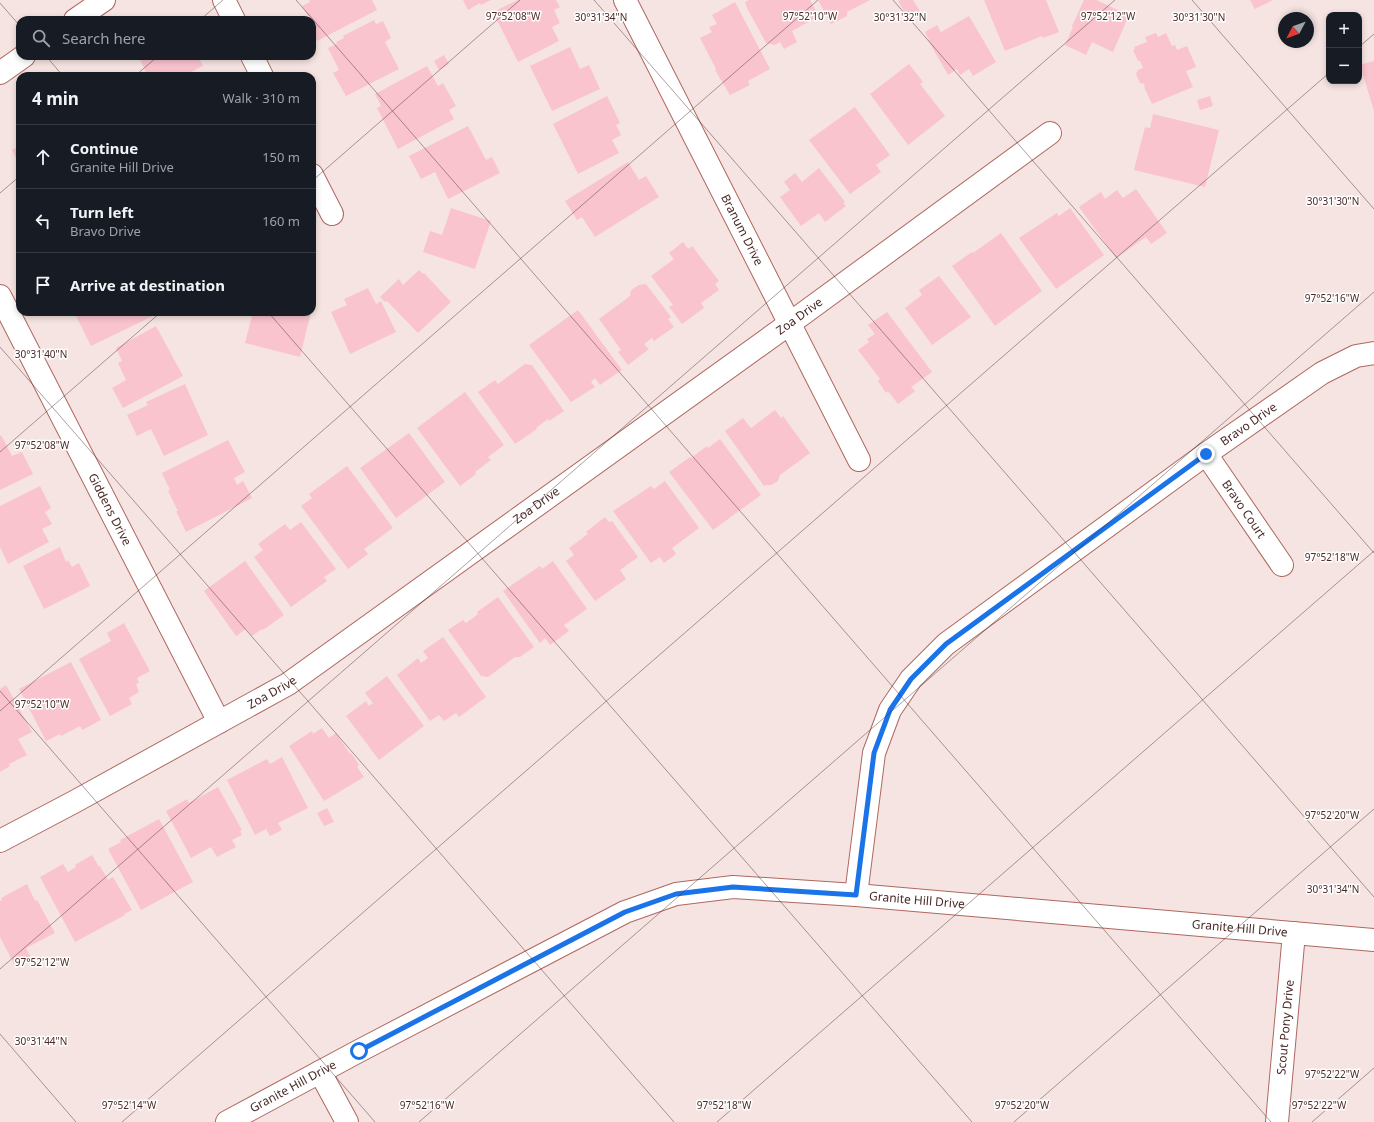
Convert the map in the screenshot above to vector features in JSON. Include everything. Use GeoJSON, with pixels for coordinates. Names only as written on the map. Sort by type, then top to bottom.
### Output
{"type":"FeatureCollection","features":[{"type":"Feature","properties":{"kind":"street"},"geometry":{"type":"LineString","coordinates":[[81,16],[104,0]]}},
{"type":"Feature","properties":{"kind":"street"},"geometry":{"type":"LineString","coordinates":[[224,0],[232,16]]}},
{"type":"Feature","properties":{"kind":"street","name":"Branum Drive"},"geometry":{"type":"LineString","coordinates":[[626,0],[859,460]]}},
{"type":"Feature","properties":{"kind":"street"},"geometry":{"type":"LineString","coordinates":[[0,73],[18,60]]}},
{"type":"Feature","properties":{"kind":"street"},"geometry":{"type":"LineString","coordinates":[[254,60],[260,72]]}},
{"type":"Feature","properties":{"kind":"street","name":"Zoa Drive"},"geometry":{"type":"LineString","coordinates":[[0,841],[288,684],[789,324],[1050,133]]}},
{"type":"Feature","properties":{"kind":"street"},"geometry":{"type":"LineString","coordinates":[[316,182],[332,214]]}},
{"type":"Feature","properties":{"kind":"street","name":"Giddens Drive"},"geometry":{"type":"LineString","coordinates":[[0,296],[219,722]]}},
{"type":"Feature","properties":{"kind":"street","name":"Bravo Drive"},"geometry":{"type":"LineString","coordinates":[[856,895],[874,753],[890,710],[911,679],[946,644],[1206,454],[1322,373],[1356,356],[1374,353]]}},
{"type":"Feature","properties":{"kind":"street","name":"Bravo Court"},"geometry":{"type":"LineString","coordinates":[[1206,454],[1282,565]]}},
{"type":"Feature","properties":{"kind":"street","name":"Granite Hill Drive"},"geometry":{"type":"LineString","coordinates":[[227,1122],[625,912],[676,894],[733,887],[856,895],[1374,940]]}},
{"type":"Feature","properties":{"kind":"street","name":"Scout Pony Drive"},"geometry":{"type":"LineString","coordinates":[[1277,1122],[1294,933]]}},
{"type":"Feature","properties":{"kind":"street"},"geometry":{"type":"LineString","coordinates":[[320,1072],[347,1122]]}},
{"type":"Feature","properties":{"kind":"building"},"geometry":{"type":"Polygon","coordinates":[[[309,0],[372,0],[377,10],[317,41],[316,16],[308,16],[302,6],[310,2],[309,0]]]}},
{"type":"Feature","properties":{"kind":"building"},"geometry":{"type":"Polygon","coordinates":[[[463,0],[491,0],[481,5],[480,3],[468,10],[463,0]]]}},
{"type":"Feature","properties":{"kind":"building"},"geometry":{"type":"Polygon","coordinates":[[[518,0],[556,0],[560,7],[554,10],[560,23],[552,27],[559,41],[518,62],[493,12],[518,0]]]}},
{"type":"Feature","properties":{"kind":"building"},"geometry":{"type":"Polygon","coordinates":[[[749,0],[810,0],[819,16],[792,31],[797,42],[784,49],[780,42],[775,45],[766,43],[747,8],[745,2],[749,0]]]}},
{"type":"Feature","properties":{"kind":"building"},"geometry":{"type":"Polygon","coordinates":[[[818,0],[870,0],[847,12],[847,16],[831,24],[818,0]]]}},
{"type":"Feature","properties":{"kind":"building"},"geometry":{"type":"Polygon","coordinates":[[[913,0],[921,13],[909,20],[898,1],[913,0]]]}},
{"type":"Feature","properties":{"kind":"building"},"geometry":{"type":"Polygon","coordinates":[[[984,0],[1046,0],[1059,32],[1043,38],[1042,36],[1005,51],[984,0]]]}},
{"type":"Feature","properties":{"kind":"building"},"geometry":{"type":"Polygon","coordinates":[[[1084,0],[1096,0],[1129,15],[1113,52],[1092,42],[1086,55],[1065,45],[1084,0]]]}},
{"type":"Feature","properties":{"kind":"building"},"geometry":{"type":"Polygon","coordinates":[[[1250,0],[1273,0],[1255,9],[1250,0]]]}},
{"type":"Feature","properties":{"kind":"building"},"geometry":{"type":"Polygon","coordinates":[[[735,2],[770,69],[748,81],[750,85],[730,95],[715,70],[716,69],[700,38],[712,32],[709,27],[717,24],[712,15],[735,2]]]}},
{"type":"Feature","properties":{"kind":"building"},"geometry":{"type":"Polygon","coordinates":[[[969,16],[996,62],[973,76],[969,69],[960,75],[957,69],[948,75],[925,32],[937,25],[941,32],[969,16]]]}},
{"type":"Feature","properties":{"kind":"building"},"geometry":{"type":"Polygon","coordinates":[[[374,20],[376,24],[383,21],[391,38],[385,42],[399,69],[346,96],[333,73],[339,70],[328,48],[337,44],[336,42],[344,38],[343,36],[374,20]]]}},
{"type":"Feature","properties":{"kind":"building"},"geometry":{"type":"Polygon","coordinates":[[[1156,33],[1158,37],[1166,33],[1172,46],[1175,45],[1177,50],[1187,46],[1196,67],[1186,71],[1193,87],[1152,104],[1144,84],[1140,83],[1136,74],[1138,70],[1143,68],[1133,50],[1135,49],[1134,47],[1147,42],[1145,37],[1156,33]]]}},
{"type":"Feature","properties":{"kind":"building"},"geometry":{"type":"Polygon","coordinates":[[[570,47],[580,69],[589,65],[600,89],[552,111],[530,66],[570,47]]]}},
{"type":"Feature","properties":{"kind":"building"},"geometry":{"type":"Polygon","coordinates":[[[444,55],[449,64],[439,70],[434,61],[444,55]]]}},
{"type":"Feature","properties":{"kind":"building"},"geometry":{"type":"Polygon","coordinates":[[[140,60],[200,60],[203,66],[191,72],[146,72],[140,60]]]}},
{"type":"Feature","properties":{"kind":"building"},"geometry":{"type":"Polygon","coordinates":[[[1374,61],[1374,111],[1362,72],[1362,64],[1374,61]]]}},
{"type":"Feature","properties":{"kind":"building"},"geometry":{"type":"Polygon","coordinates":[[[909,64],[923,82],[920,84],[945,116],[908,145],[870,94],[909,64]]]}},
{"type":"Feature","properties":{"kind":"building"},"geometry":{"type":"Polygon","coordinates":[[[427,66],[438,86],[443,83],[456,106],[449,110],[454,119],[398,149],[377,108],[381,106],[375,94],[427,66]]]}},
{"type":"Feature","properties":{"kind":"building"},"geometry":{"type":"Polygon","coordinates":[[[607,96],[620,123],[616,125],[621,135],[612,140],[619,153],[578,174],[553,124],[607,96]]]}},
{"type":"Feature","properties":{"kind":"building"},"geometry":{"type":"Polygon","coordinates":[[[1210,96],[1213,106],[1200,110],[1197,100],[1210,96]]]}},
{"type":"Feature","properties":{"kind":"building"},"geometry":{"type":"Polygon","coordinates":[[[855,107],[890,155],[876,165],[881,172],[850,194],[809,140],[855,107]]]}},
{"type":"Feature","properties":{"kind":"building"},"geometry":{"type":"Polygon","coordinates":[[[1153,114],[1219,130],[1205,187],[1134,170],[1145,127],[1150,128],[1153,114]]]}},
{"type":"Feature","properties":{"kind":"building"},"geometry":{"type":"Polygon","coordinates":[[[468,126],[486,160],[492,157],[500,173],[448,199],[435,172],[421,179],[409,156],[468,126]]]}},
{"type":"Feature","properties":{"kind":"building"},"geometry":{"type":"Polygon","coordinates":[[[16,148],[16,158],[12,150],[16,148]]]}},
{"type":"Feature","properties":{"kind":"building"},"geometry":{"type":"Polygon","coordinates":[[[628,162],[639,180],[646,176],[659,197],[595,237],[582,217],[577,220],[565,201],[628,162]]]}},
{"type":"Feature","properties":{"kind":"building"},"geometry":{"type":"Polygon","coordinates":[[[819,168],[845,202],[843,203],[846,206],[825,222],[819,213],[801,226],[780,197],[790,190],[784,182],[795,173],[802,182],[819,168]]]}},
{"type":"Feature","properties":{"kind":"building"},"geometry":{"type":"Polygon","coordinates":[[[1136,189],[1167,233],[1151,244],[1146,237],[1116,258],[1079,207],[1101,192],[1105,199],[1117,190],[1123,198],[1136,189]]]}},
{"type":"Feature","properties":{"kind":"building"},"geometry":{"type":"Polygon","coordinates":[[[451,208],[491,221],[475,269],[423,252],[430,231],[442,235],[451,208]]]}},
{"type":"Feature","properties":{"kind":"building"},"geometry":{"type":"Polygon","coordinates":[[[1070,208],[1104,255],[1056,289],[1019,238],[1057,213],[1059,216],[1070,208]]]}},
{"type":"Feature","properties":{"kind":"building"},"geometry":{"type":"Polygon","coordinates":[[[1001,233],[1042,291],[995,326],[952,266],[1001,233]]]}},
{"type":"Feature","properties":{"kind":"building"},"geometry":{"type":"Polygon","coordinates":[[[683,242],[688,249],[692,246],[719,281],[715,284],[719,290],[701,303],[704,308],[682,324],[669,307],[673,305],[651,276],[674,259],[669,253],[683,242]]]}},
{"type":"Feature","properties":{"kind":"building"},"geometry":{"type":"Polygon","coordinates":[[[419,270],[423,274],[424,273],[451,302],[418,333],[387,301],[385,302],[380,297],[399,279],[403,285],[419,270]]]}},
{"type":"Feature","properties":{"kind":"building"},"geometry":{"type":"Polygon","coordinates":[[[939,276],[971,317],[932,345],[905,308],[922,295],[919,290],[939,276]]]}},
{"type":"Feature","properties":{"kind":"building"},"geometry":{"type":"Polygon","coordinates":[[[646,284],[671,317],[668,319],[674,327],[654,341],[652,338],[644,344],[649,349],[628,365],[618,352],[621,350],[599,319],[630,296],[631,290],[639,285],[646,284]]]}},
{"type":"Feature","properties":{"kind":"building"},"geometry":{"type":"Polygon","coordinates":[[[368,288],[376,304],[381,301],[396,332],[350,354],[331,312],[347,305],[344,299],[368,288]]]}},
{"type":"Feature","properties":{"kind":"building"},"geometry":{"type":"Polygon","coordinates":[[[578,310],[622,370],[600,385],[595,378],[591,382],[595,387],[571,402],[529,345],[578,310]]]}},
{"type":"Feature","properties":{"kind":"building"},"geometry":{"type":"Polygon","coordinates":[[[887,312],[932,372],[911,387],[915,391],[898,404],[888,391],[886,393],[878,381],[880,379],[858,350],[869,342],[867,339],[875,334],[868,325],[887,312]]]}},
{"type":"Feature","properties":{"kind":"building"},"geometry":{"type":"Polygon","coordinates":[[[76,316],[153,316],[91,346],[76,316]]]}},
{"type":"Feature","properties":{"kind":"building"},"geometry":{"type":"Polygon","coordinates":[[[252,316],[310,316],[300,357],[245,343],[252,316]]]}},
{"type":"Feature","properties":{"kind":"building"},"geometry":{"type":"Polygon","coordinates":[[[156,326],[183,376],[123,408],[112,388],[126,380],[118,363],[122,361],[116,348],[156,326]]]}},
{"type":"Feature","properties":{"kind":"building"},"geometry":{"type":"Polygon","coordinates":[[[525,364],[532,365],[564,411],[549,421],[548,419],[536,428],[537,429],[515,444],[478,392],[495,380],[498,384],[525,364]]]}},
{"type":"Feature","properties":{"kind":"building"},"geometry":{"type":"Polygon","coordinates":[[[185,384],[208,435],[164,456],[151,429],[137,436],[127,415],[148,405],[146,402],[185,384]]]}},
{"type":"Feature","properties":{"kind":"building"},"geometry":{"type":"Polygon","coordinates":[[[465,392],[504,445],[488,457],[491,460],[475,472],[476,474],[460,486],[417,428],[465,392]]]}},
{"type":"Feature","properties":{"kind":"building"},"geometry":{"type":"Polygon","coordinates":[[[775,410],[781,418],[783,416],[810,453],[780,475],[778,481],[771,485],[764,486],[725,431],[743,418],[751,428],[775,410]]]}},
{"type":"Feature","properties":{"kind":"building"},"geometry":{"type":"Polygon","coordinates":[[[409,433],[445,482],[396,518],[360,468],[409,433]]]}},
{"type":"Feature","properties":{"kind":"building"},"geometry":{"type":"Polygon","coordinates":[[[1,435],[12,456],[22,452],[33,474],[0,490],[0,436],[1,435]]]}},
{"type":"Feature","properties":{"kind":"building"},"geometry":{"type":"Polygon","coordinates":[[[720,439],[761,495],[713,530],[669,472],[720,439]]]}},
{"type":"Feature","properties":{"kind":"building"},"geometry":{"type":"Polygon","coordinates":[[[228,440],[245,472],[234,478],[237,485],[243,481],[252,498],[186,532],[176,511],[178,511],[168,491],[170,490],[162,473],[228,440]]]}},
{"type":"Feature","properties":{"kind":"building"},"geometry":{"type":"Polygon","coordinates":[[[347,466],[393,528],[364,549],[368,554],[348,569],[301,506],[312,498],[309,494],[347,466]]]}},
{"type":"Feature","properties":{"kind":"building"},"geometry":{"type":"Polygon","coordinates":[[[665,481],[699,528],[672,548],[676,554],[664,563],[660,557],[651,563],[613,511],[651,486],[654,489],[665,481]]]}},
{"type":"Feature","properties":{"kind":"building"},"geometry":{"type":"Polygon","coordinates":[[[40,486],[51,508],[45,512],[52,524],[42,529],[49,542],[8,564],[0,547],[0,506],[40,486]]]}},
{"type":"Feature","properties":{"kind":"building"},"geometry":{"type":"Polygon","coordinates":[[[605,517],[609,522],[612,521],[638,557],[620,570],[626,579],[595,601],[566,561],[574,555],[569,548],[588,534],[586,532],[605,517]]]}},
{"type":"Feature","properties":{"kind":"building"},"geometry":{"type":"Polygon","coordinates":[[[301,522],[336,569],[324,577],[327,581],[291,607],[254,557],[263,550],[258,544],[285,524],[290,530],[301,522]]]}},
{"type":"Feature","properties":{"kind":"building"},"geometry":{"type":"Polygon","coordinates":[[[60,547],[66,562],[68,560],[72,567],[79,563],[90,586],[44,609],[23,566],[60,547]]]}},
{"type":"Feature","properties":{"kind":"building"},"geometry":{"type":"Polygon","coordinates":[[[245,561],[284,615],[252,636],[246,629],[236,636],[204,591],[245,561]]]}},
{"type":"Feature","properties":{"kind":"building"},"geometry":{"type":"Polygon","coordinates":[[[553,561],[587,609],[564,625],[569,631],[550,645],[545,638],[540,643],[503,591],[540,566],[542,569],[553,561]]]}},
{"type":"Feature","properties":{"kind":"building"},"geometry":{"type":"Polygon","coordinates":[[[498,597],[534,647],[520,657],[515,657],[488,677],[481,676],[448,630],[463,620],[466,623],[478,614],[477,612],[498,597]]]}},
{"type":"Feature","properties":{"kind":"building"},"geometry":{"type":"Polygon","coordinates":[[[124,623],[150,671],[137,678],[139,683],[136,684],[139,692],[129,698],[132,704],[110,716],[79,659],[111,641],[107,633],[124,623]]]}},
{"type":"Feature","properties":{"kind":"building"},"geometry":{"type":"Polygon","coordinates":[[[443,637],[486,697],[459,717],[456,713],[444,721],[439,715],[430,721],[397,675],[418,658],[421,663],[428,658],[423,651],[443,637]]]}},
{"type":"Feature","properties":{"kind":"building"},"geometry":{"type":"Polygon","coordinates":[[[71,662],[101,720],[82,730],[80,726],[61,736],[60,734],[46,741],[19,689],[71,662]]]}},
{"type":"Feature","properties":{"kind":"building"},"geometry":{"type":"Polygon","coordinates":[[[387,676],[424,726],[379,760],[346,716],[366,701],[369,706],[373,703],[365,693],[387,676]]]}},
{"type":"Feature","properties":{"kind":"building"},"geometry":{"type":"Polygon","coordinates":[[[6,685],[32,732],[18,739],[27,755],[9,764],[10,766],[0,772],[0,689],[6,685]]]}},
{"type":"Feature","properties":{"kind":"building"},"geometry":{"type":"Polygon","coordinates":[[[322,728],[329,738],[336,733],[359,765],[357,767],[364,777],[324,801],[289,746],[312,731],[313,734],[322,728]]]}},
{"type":"Feature","properties":{"kind":"building"},"geometry":{"type":"Polygon","coordinates":[[[282,757],[308,808],[278,823],[282,830],[270,836],[266,829],[255,835],[227,780],[267,759],[270,764],[282,757]]]}},
{"type":"Feature","properties":{"kind":"building"},"geometry":{"type":"Polygon","coordinates":[[[218,787],[242,830],[240,831],[242,835],[232,840],[236,847],[217,857],[211,847],[191,858],[166,811],[187,799],[189,803],[218,787]]]}},
{"type":"Feature","properties":{"kind":"building"},"geometry":{"type":"Polygon","coordinates":[[[327,808],[334,822],[324,826],[317,813],[327,808]]]}},
{"type":"Feature","properties":{"kind":"building"},"geometry":{"type":"Polygon","coordinates":[[[159,819],[193,882],[141,910],[108,849],[121,842],[120,840],[159,819]]]}},
{"type":"Feature","properties":{"kind":"building"},"geometry":{"type":"Polygon","coordinates":[[[92,855],[108,880],[113,877],[132,910],[75,942],[40,877],[63,864],[68,872],[76,867],[75,865],[92,855]]]}},
{"type":"Feature","properties":{"kind":"building"},"geometry":{"type":"Polygon","coordinates":[[[27,884],[35,901],[37,900],[55,933],[26,948],[31,958],[15,966],[0,937],[0,901],[2,900],[1,898],[27,884]]]}},
{"type":"Feature","properties":{"kind":"route"},"geometry":{"type":"LineString","coordinates":[[359,1051],[625,912],[676,894],[733,887],[856,895],[874,753],[890,710],[911,679],[946,644],[1206,454]]}}]}
